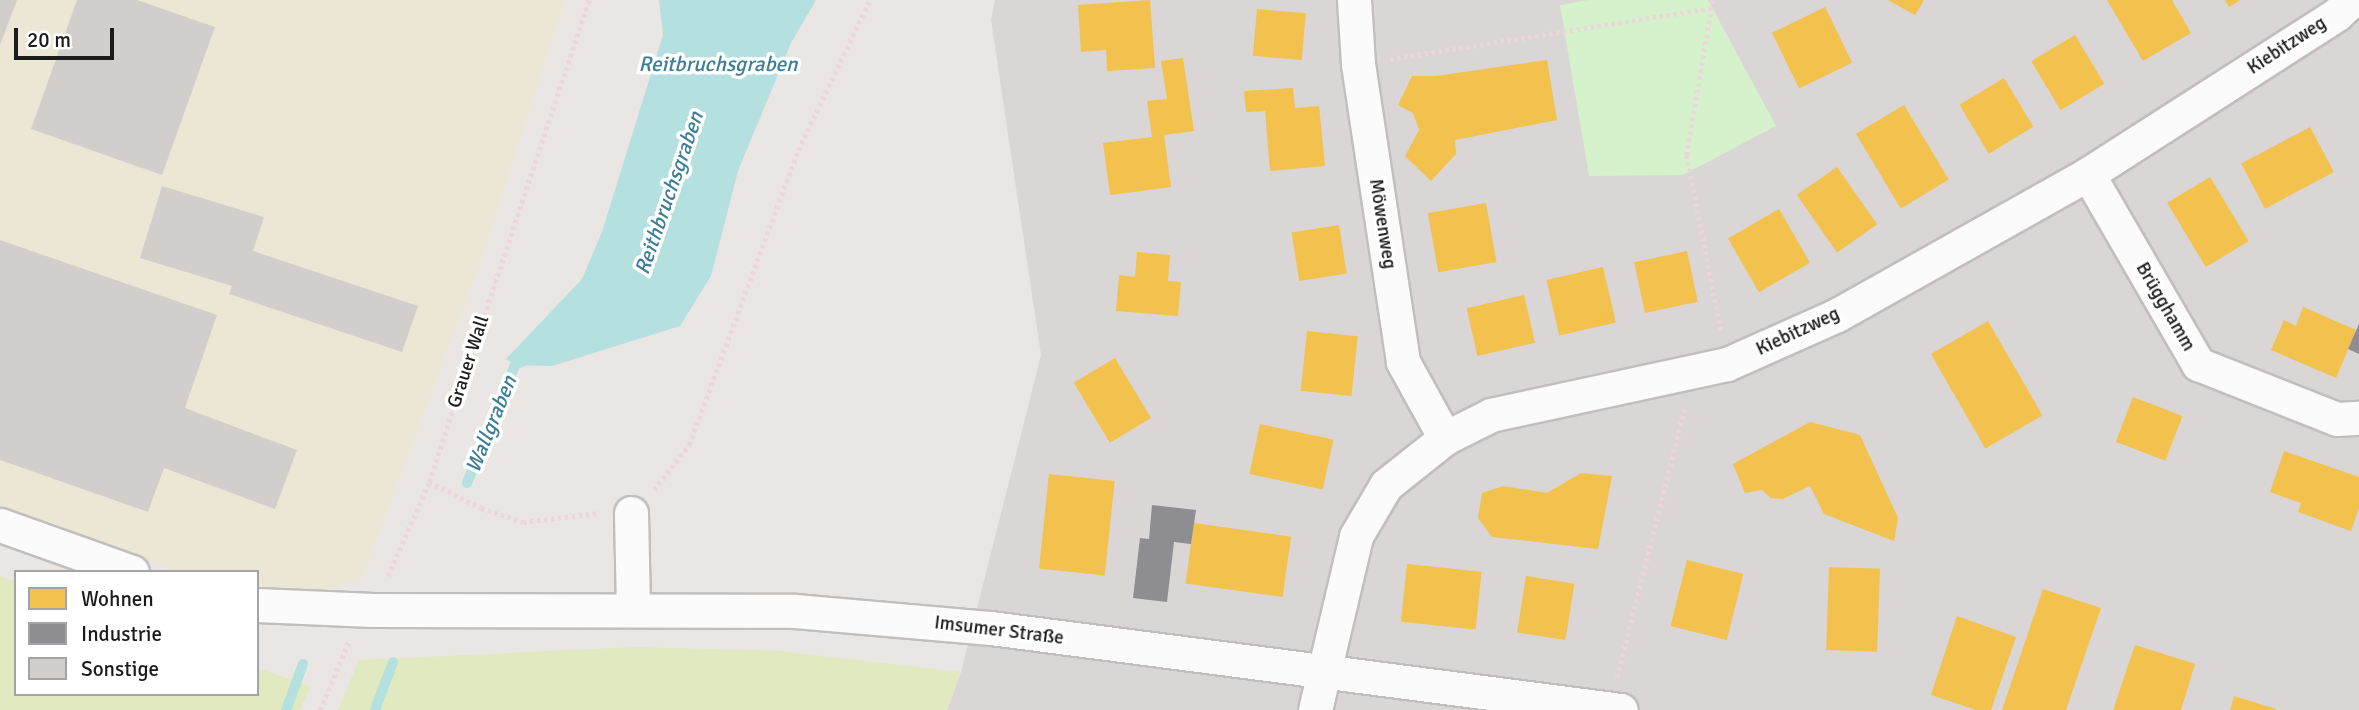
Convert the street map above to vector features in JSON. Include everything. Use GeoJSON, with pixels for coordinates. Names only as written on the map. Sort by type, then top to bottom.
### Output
{"type":"FeatureCollection","features":[{"type":"Feature","properties":{"kind":"street","name":"Möwenweg"},"geometry":{"type":"LineString","coordinates":[[1354,0],[1358,64],[1403,362],[1445,438]]}},
{"type":"Feature","properties":{"kind":"street","name":"Kiebitzweg"},"geometry":{"type":"LineString","coordinates":[[1315,710],[1321,673],[1356,536],[1386,485],[1445,438],[1491,415],[1727,364],[1837,315],[2088,174],[2337,14],[2352,0]]}},
{"type":"Feature","properties":{"kind":"street","name":"Brügghamm"},"geometry":{"type":"LineString","coordinates":[[2088,174],[2199,364],[2337,419],[2359,418]]}},
{"type":"Feature","properties":{"kind":"street"},"geometry":{"type":"LineString","coordinates":[[631,513],[634,607]]}},
{"type":"Feature","properties":{"kind":"street"},"geometry":{"type":"LineString","coordinates":[[0,525],[126,570]]}},
{"type":"Feature","properties":{"kind":"street","name":"Imsumer Straße"},"geometry":{"type":"LineString","coordinates":[[259,605],[373,610],[634,607],[795,611],[991,628],[1321,673],[1615,709]]}},
{"type":"Feature","properties":{"kind":"path","name":"Grauer Wall"},"geometry":{"type":"LineString","coordinates":[[373,610],[429,482],[589,0]]}},
{"type":"Feature","properties":{"kind":"path"},"geometry":{"type":"LineString","coordinates":[[429,482],[481,508],[523,522],[570,513],[631,513],[689,445],[798,150],[870,0]]}},
{"type":"Feature","properties":{"kind":"path"},"geometry":{"type":"LineString","coordinates":[[1713,0],[1688,155],[1727,364]]}},
{"type":"Feature","properties":{"kind":"path"},"geometry":{"type":"LineString","coordinates":[[1358,64],[1711,8]]}},
{"type":"Feature","properties":{"kind":"path"},"geometry":{"type":"LineString","coordinates":[[1615,709],[1693,372]]}},
{"type":"Feature","properties":{"kind":"path"},"geometry":{"type":"LineString","coordinates":[[320,710],[350,637],[339,637]]}},
{"type":"Feature","properties":{"kind":"shaded area"},"geometry":{"type":"Polygon","coordinates":[[[0,0],[565,0],[482,258],[362,578],[311,596],[259,586],[259,570],[175,570],[0,511],[0,0]]]}},
{"type":"Feature","properties":{"kind":"shaded area"},"geometry":{"type":"Polygon","coordinates":[[[995,0],[2359,0],[2359,710],[947,710],[961,672],[1041,355],[991,20],[995,0]]]}},
{"type":"Feature","properties":{"kind":"green space"},"geometry":{"type":"Polygon","coordinates":[[[1588,0],[1708,0],[1776,126],[1683,175],[1589,176],[1560,5],[1588,0]]]}},
{"type":"Feature","properties":{"kind":"green space"},"geometry":{"type":"Polygon","coordinates":[[[0,576],[14,581],[14,696],[259,696],[259,669],[310,686],[300,710],[0,710],[0,576]]]}},
{"type":"Feature","properties":{"kind":"green space"},"geometry":{"type":"Polygon","coordinates":[[[635,647],[779,651],[961,672],[947,710],[338,710],[359,660],[635,647]]]}},
{"type":"Feature","properties":{"kind":"water","name":"Reitbruchsgraben"},"geometry":{"type":"Polygon","coordinates":[[[659,0],[816,0],[791,43],[738,171],[711,276],[680,326],[552,366],[515,365],[506,359],[582,279],[602,232],[663,35],[659,0]]]}},
{"type":"Feature","properties":{"kind":"building: Wohnen"},"geometry":{"type":"Polygon","coordinates":[[[1150,0],[1155,68],[1107,71],[1106,50],[1081,52],[1078,5],[1150,0]]]}},
{"type":"Feature","properties":{"kind":"building: Wohnen"},"geometry":{"type":"Polygon","coordinates":[[[1888,0],[1924,0],[1915,15],[1888,0]]]}},
{"type":"Feature","properties":{"kind":"building: Wohnen"},"geometry":{"type":"Polygon","coordinates":[[[2107,0],[2172,0],[2191,33],[2143,61],[2107,0]]]}},
{"type":"Feature","properties":{"kind":"building: Wohnen"},"geometry":{"type":"Polygon","coordinates":[[[2225,0],[2240,0],[2229,7],[2225,0]]]}},
{"type":"Feature","properties":{"kind":"building: Wohnen"},"geometry":{"type":"Polygon","coordinates":[[[1825,7],[1852,63],[1799,89],[1772,33],[1825,7]]]}},
{"type":"Feature","properties":{"kind":"building: Wohnen"},"geometry":{"type":"Polygon","coordinates":[[[1257,9],[1306,13],[1302,60],[1253,56],[1257,9]]]}},
{"type":"Feature","properties":{"kind":"building: Wohnen"},"geometry":{"type":"Polygon","coordinates":[[[2075,35],[2104,84],[2061,110],[2031,61],[2075,35]]]}},
{"type":"Feature","properties":{"kind":"building: Wohnen"},"geometry":{"type":"Polygon","coordinates":[[[1183,58],[1194,131],[1164,135],[1171,187],[1110,195],[1103,143],[1152,137],[1147,101],[1167,99],[1161,61],[1183,58]]]}},
{"type":"Feature","properties":{"kind":"building: Wohnen"},"geometry":{"type":"Polygon","coordinates":[[[1547,60],[1557,120],[1455,140],[1456,154],[1431,181],[1405,156],[1419,130],[1413,113],[1398,105],[1412,76],[1436,76],[1547,60]]]}},
{"type":"Feature","properties":{"kind":"building: Wohnen"},"geometry":{"type":"Polygon","coordinates":[[[2004,78],[2033,127],[1989,154],[1959,105],[2004,78]]]}},
{"type":"Feature","properties":{"kind":"building: Wohnen"},"geometry":{"type":"Polygon","coordinates":[[[1293,88],[1295,108],[1319,106],[1325,166],[1270,171],[1265,111],[1246,112],[1244,91],[1293,88]]]}},
{"type":"Feature","properties":{"kind":"building: Wohnen"},"geometry":{"type":"Polygon","coordinates":[[[1904,105],[1949,180],[1901,208],[1856,134],[1904,105]]]}},
{"type":"Feature","properties":{"kind":"building: Wohnen"},"geometry":{"type":"Polygon","coordinates":[[[2310,127],[2334,172],[2265,209],[2241,164],[2310,127]]]}},
{"type":"Feature","properties":{"kind":"building: Wohnen"},"geometry":{"type":"Polygon","coordinates":[[[1837,167],[1877,224],[1837,252],[1797,195],[1837,167]]]}},
{"type":"Feature","properties":{"kind":"building: Wohnen"},"geometry":{"type":"Polygon","coordinates":[[[2210,177],[2249,241],[2206,267],[2167,203],[2210,177]]]}},
{"type":"Feature","properties":{"kind":"building: Wohnen"},"geometry":{"type":"Polygon","coordinates":[[[1486,203],[1496,262],[1438,272],[1428,213],[1486,203]]]}},
{"type":"Feature","properties":{"kind":"building: Wohnen"},"geometry":{"type":"Polygon","coordinates":[[[1779,209],[1810,263],[1759,292],[1728,238],[1779,209]]]}},
{"type":"Feature","properties":{"kind":"building: Wohnen"},"geometry":{"type":"Polygon","coordinates":[[[1339,225],[1347,273],[1299,281],[1292,233],[1339,225]]]}},
{"type":"Feature","properties":{"kind":"building: Wohnen"},"geometry":{"type":"Polygon","coordinates":[[[1687,251],[1698,302],[1645,313],[1634,262],[1687,251]]]}},
{"type":"Feature","properties":{"kind":"building: Wohnen"},"geometry":{"type":"Polygon","coordinates":[[[1137,252],[1170,255],[1168,281],[1181,282],[1178,316],[1116,311],[1119,275],[1135,277],[1137,252]]]}},
{"type":"Feature","properties":{"kind":"building: Wohnen"},"geometry":{"type":"Polygon","coordinates":[[[1603,267],[1616,323],[1559,336],[1546,280],[1603,267]]]}},
{"type":"Feature","properties":{"kind":"building: Wohnen"},"geometry":{"type":"Polygon","coordinates":[[[1524,295],[1535,343],[1478,356],[1467,308],[1524,295]]]}},
{"type":"Feature","properties":{"kind":"building: Wohnen"},"geometry":{"type":"Polygon","coordinates":[[[2303,307],[2356,330],[2336,378],[2271,350],[2284,320],[2296,326],[2303,307]]]}},
{"type":"Feature","properties":{"kind":"building: Wohnen"},"geometry":{"type":"Polygon","coordinates":[[[1988,321],[2042,415],[1985,448],[1931,354],[1988,321]]]}},
{"type":"Feature","properties":{"kind":"building: Wohnen"},"geometry":{"type":"Polygon","coordinates":[[[1307,331],[1358,336],[1351,396],[1301,391],[1307,331]]]}},
{"type":"Feature","properties":{"kind":"building: Wohnen"},"geometry":{"type":"Polygon","coordinates":[[[1115,358],[1151,418],[1110,443],[1074,383],[1115,358]]]}},
{"type":"Feature","properties":{"kind":"building: Wohnen"},"geometry":{"type":"Polygon","coordinates":[[[2133,397],[2182,416],[2165,461],[2116,442],[2133,397]]]}},
{"type":"Feature","properties":{"kind":"building: Wohnen"},"geometry":{"type":"Polygon","coordinates":[[[1810,422],[1860,435],[1898,518],[1894,541],[1824,514],[1810,486],[1783,499],[1771,498],[1762,490],[1745,493],[1733,464],[1810,422]]]}},
{"type":"Feature","properties":{"kind":"building: Wohnen"},"geometry":{"type":"Polygon","coordinates":[[[1260,424],[1333,440],[1323,489],[1249,474],[1260,424]]]}},
{"type":"Feature","properties":{"kind":"building: Wohnen"},"geometry":{"type":"Polygon","coordinates":[[[2284,451],[2359,477],[2359,508],[2351,531],[2298,512],[2301,503],[2270,492],[2284,451]]]}},
{"type":"Feature","properties":{"kind":"building: Wohnen"},"geometry":{"type":"Polygon","coordinates":[[[1581,473],[1612,476],[1598,549],[1492,537],[1478,518],[1482,493],[1503,486],[1547,493],[1581,473]]]}},
{"type":"Feature","properties":{"kind":"building: Wohnen"},"geometry":{"type":"Polygon","coordinates":[[[1049,474],[1115,481],[1105,575],[1039,568],[1049,474]]]}},
{"type":"Feature","properties":{"kind":"building: Wohnen"},"geometry":{"type":"Polygon","coordinates":[[[1194,523],[1291,537],[1283,597],[1186,583],[1194,523]]]}},
{"type":"Feature","properties":{"kind":"building: Wohnen"},"geometry":{"type":"Polygon","coordinates":[[[1687,560],[1743,574],[1727,640],[1671,626],[1687,560]]]}},
{"type":"Feature","properties":{"kind":"building: Wohnen"},"geometry":{"type":"Polygon","coordinates":[[[1407,564],[1482,572],[1476,630],[1401,622],[1407,564]]]}},
{"type":"Feature","properties":{"kind":"building: Wohnen"},"geometry":{"type":"Polygon","coordinates":[[[1829,567],[1880,569],[1877,652],[1826,650],[1829,567]]]}},
{"type":"Feature","properties":{"kind":"building: Wohnen"},"geometry":{"type":"Polygon","coordinates":[[[1526,576],[1574,584],[1565,640],[1517,632],[1526,576]]]}},
{"type":"Feature","properties":{"kind":"building: Wohnen"},"geometry":{"type":"Polygon","coordinates":[[[2043,589],[2101,608],[2066,710],[2002,710],[2043,589]]]}},
{"type":"Feature","properties":{"kind":"building: Wohnen"},"geometry":{"type":"Polygon","coordinates":[[[1957,616],[2016,637],[1991,710],[1976,710],[1931,695],[1957,616]]]}},
{"type":"Feature","properties":{"kind":"building: Wohnen"},"geometry":{"type":"Polygon","coordinates":[[[2135,645],[2195,664],[2181,710],[2113,710],[2135,645]]]}},
{"type":"Feature","properties":{"kind":"building: Wohnen"},"geometry":{"type":"Polygon","coordinates":[[[2234,696],[2276,709],[2276,710],[2230,710],[2234,696]]]}},
{"type":"Feature","properties":{"kind":"building: Industrie"},"geometry":{"type":"Polygon","coordinates":[[[2359,324],[2359,354],[2348,349],[2359,324]]]}},
{"type":"Feature","properties":{"kind":"building: Industrie"},"geometry":{"type":"Polygon","coordinates":[[[1152,505],[1196,510],[1191,544],[1174,542],[1167,602],[1133,598],[1140,538],[1149,539],[1152,505]]]}},
{"type":"Feature","properties":{"kind":"building: Sonstige"},"geometry":{"type":"Polygon","coordinates":[[[0,0],[17,0],[0,45],[0,0]]]}},
{"type":"Feature","properties":{"kind":"building: Sonstige"},"geometry":{"type":"Polygon","coordinates":[[[77,0],[137,0],[215,27],[162,175],[31,129],[77,0]]]}},
{"type":"Feature","properties":{"kind":"building: Sonstige"},"geometry":{"type":"Polygon","coordinates":[[[162,186],[264,217],[253,251],[418,306],[402,352],[229,294],[232,286],[140,258],[162,186]]]}},
{"type":"Feature","properties":{"kind":"building: Sonstige"},"geometry":{"type":"Polygon","coordinates":[[[0,240],[217,315],[185,408],[297,450],[275,509],[164,468],[148,512],[0,460],[0,240]]]}},
{"type":"Feature","properties":{"kind":"waterway","name":"Wallgraben"},"geometry":{"type":"LineString","coordinates":[[467,483],[515,365],[527,360]]}},
{"type":"Feature","properties":{"kind":"waterway","name":"Wallgraben"},"geometry":{"type":"LineString","coordinates":[[375,710],[393,662]]}},
{"type":"Feature","properties":{"kind":"waterway"},"geometry":{"type":"LineString","coordinates":[[286,710],[303,664]]}},
{"type":"Feature","properties":{"kind":"water label","name":"Reithbruchsgraben"},"geometry":{"type":"Point","coordinates":[669,193]}}]}
